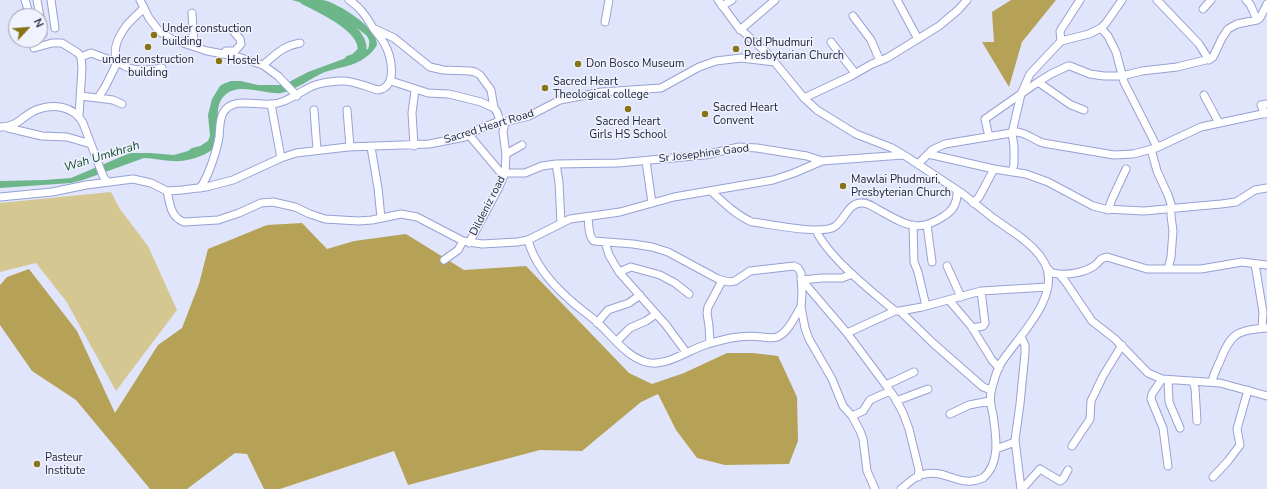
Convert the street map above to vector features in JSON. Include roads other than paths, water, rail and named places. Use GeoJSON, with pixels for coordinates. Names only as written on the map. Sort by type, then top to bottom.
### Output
{"type":"FeatureCollection","features":[{"type":"Feature","properties":{"kind":"street"},"geometry":{"type":"LineString","coordinates":[[53,0],[55,28]]}},
{"type":"Feature","properties":{"kind":"street"},"geometry":{"type":"LineString","coordinates":[[140,0],[159,31],[174,41],[217,53],[235,56],[264,65],[295,93]]}},
{"type":"Feature","properties":{"kind":"street"},"geometry":{"type":"LineString","coordinates":[[200,188],[205,182],[217,148],[221,118],[224,112],[233,105],[240,103],[282,103],[295,93],[327,82],[347,81],[378,90],[386,88],[391,81],[391,71],[390,58],[384,43],[365,14],[349,0]]}},
{"type":"Feature","properties":{"kind":"street"},"geometry":{"type":"LineString","coordinates":[[605,22],[609,0]]}},
{"type":"Feature","properties":{"kind":"street"},"geometry":{"type":"LineString","coordinates":[[732,0],[720,3],[740,30],[775,62],[804,98],[827,117],[856,134],[892,148],[957,190],[1035,249],[1047,268],[1048,287],[1044,299],[1036,316],[999,368],[991,390],[990,401],[996,449],[994,462],[990,471],[977,484],[963,486],[930,474],[921,475],[901,489]]}},
{"type":"Feature","properties":{"kind":"street"},"geometry":{"type":"LineString","coordinates":[[740,30],[775,0]]}},
{"type":"Feature","properties":{"kind":"street"},"geometry":{"type":"LineString","coordinates":[[897,0],[918,39]]}},
{"type":"Feature","properties":{"kind":"street"},"geometry":{"type":"LineString","coordinates":[[804,98],[887,58],[940,26],[967,0]]}},
{"type":"Feature","properties":{"kind":"street"},"geometry":{"type":"LineString","coordinates":[[1061,41],[1060,31],[1080,0]]}},
{"type":"Feature","properties":{"kind":"street"},"geometry":{"type":"LineString","coordinates":[[1012,172],[1015,155],[1012,133],[1022,94],[1030,74],[1061,41],[1089,34],[1101,28],[1122,0]]}},
{"type":"Feature","properties":{"kind":"street"},"geometry":{"type":"LineString","coordinates":[[1157,0],[1199,44],[1209,60]]}},
{"type":"Feature","properties":{"kind":"street"},"geometry":{"type":"LineString","coordinates":[[1203,9],[1211,0]]}},
{"type":"Feature","properties":{"kind":"street"},"geometry":{"type":"LineString","coordinates":[[1246,0],[1250,4],[1257,20]]}},
{"type":"Feature","properties":{"kind":"street"},"geometry":{"type":"LineString","coordinates":[[989,137],[985,119],[1051,74],[1070,66],[1090,74],[1122,76],[1142,71],[1177,67],[1209,60],[1213,57],[1228,29],[1237,24],[1257,20],[1260,18],[1267,4]]}},
{"type":"Feature","properties":{"kind":"street"},"geometry":{"type":"LineString","coordinates":[[98,98],[105,87],[115,61],[115,53],[119,39],[127,25],[144,8]]}},
{"type":"Feature","properties":{"kind":"street"},"geometry":{"type":"LineString","coordinates":[[192,13],[194,46]]}},
{"type":"Feature","properties":{"kind":"street"},"geometry":{"type":"LineString","coordinates":[[853,16],[871,40],[880,61]]}},
{"type":"Feature","properties":{"kind":"street"},"geometry":{"type":"LineString","coordinates":[[373,28],[394,38],[430,67],[443,70],[475,72],[491,90],[494,108],[503,122]]}},
{"type":"Feature","properties":{"kind":"street"},"geometry":{"type":"LineString","coordinates":[[1101,28],[1108,36],[1116,52],[1124,82],[1154,148],[1157,171],[1168,195],[1173,231],[1171,257],[1168,269]]}},
{"type":"Feature","properties":{"kind":"street"},"geometry":{"type":"LineString","coordinates":[[217,53],[221,50],[233,52],[237,50],[241,41],[233,31]]}},
{"type":"Feature","properties":{"kind":"street"},"geometry":{"type":"LineString","coordinates":[[831,42],[855,73]]}},
{"type":"Feature","properties":{"kind":"street"},"geometry":{"type":"LineString","coordinates":[[48,44],[62,43],[78,53],[81,57],[79,116]]}},
{"type":"Feature","properties":{"kind":"street"},"geometry":{"type":"LineString","coordinates":[[264,65],[281,49],[292,44],[300,43]]}},
{"type":"Feature","properties":{"kind":"street"},"geometry":{"type":"LineString","coordinates":[[81,57],[91,53],[115,61],[136,71],[148,71],[162,68]]}},
{"type":"Feature","properties":{"kind":"street","name":"Sacred Heart Road"},"geometry":{"type":"LineString","coordinates":[[167,190],[200,188],[233,180],[281,158],[296,153],[350,147],[414,146],[465,137],[481,128],[535,113],[560,100],[602,92],[661,88],[698,67],[716,61],[741,58],[775,62]]}},
{"type":"Feature","properties":{"kind":"street"},"geometry":{"type":"LineString","coordinates":[[391,81],[428,93],[463,97],[481,102],[494,108]]}},
{"type":"Feature","properties":{"kind":"street"},"geometry":{"type":"LineString","coordinates":[[1038,82],[1071,105],[1084,110]]}},
{"type":"Feature","properties":{"kind":"street"},"geometry":{"type":"LineString","coordinates":[[414,146],[412,113],[415,90]]}},
{"type":"Feature","properties":{"kind":"street"},"geometry":{"type":"LineString","coordinates":[[1204,94],[1219,123]]}},
{"type":"Feature","properties":{"kind":"street"},"geometry":{"type":"LineString","coordinates":[[80,96],[113,100],[122,104]]}},
{"type":"Feature","properties":{"kind":"street"},"geometry":{"type":"LineString","coordinates":[[271,104],[281,158]]}},
{"type":"Feature","properties":{"kind":"street"},"geometry":{"type":"LineString","coordinates":[[918,164],[932,150],[946,144],[1012,133],[1022,133],[1035,141],[1043,143],[1114,155],[1134,154],[1154,148],[1201,127],[1266,113],[1261,105],[1267,104]]}},
{"type":"Feature","properties":{"kind":"street"},"geometry":{"type":"LineString","coordinates":[[3,127],[12,126],[36,110],[52,107],[70,110],[79,116],[84,123],[98,164],[105,179]]}},
{"type":"Feature","properties":{"kind":"street"},"geometry":{"type":"LineString","coordinates":[[314,110],[317,150]]}},
{"type":"Feature","properties":{"kind":"street"},"geometry":{"type":"LineString","coordinates":[[347,110],[350,147]]}},
{"type":"Feature","properties":{"kind":"street","name":"Dildeniz road"},"geometry":{"type":"LineString","coordinates":[[444,260],[466,242],[498,190],[505,173],[506,154],[503,122]]}},
{"type":"Feature","properties":{"kind":"street"},"geometry":{"type":"LineString","coordinates":[[3,127],[42,136],[73,138],[91,144]]}},
{"type":"Feature","properties":{"kind":"street"},"geometry":{"type":"LineString","coordinates":[[469,135],[498,171],[505,173]]}},
{"type":"Feature","properties":{"kind":"street"},"geometry":{"type":"LineString","coordinates":[[506,154],[522,145]]}},
{"type":"Feature","properties":{"kind":"street"},"geometry":{"type":"LineString","coordinates":[[371,147],[378,188],[381,218]]}},
{"type":"Feature","properties":{"kind":"street","name":"Sr Josephine Gaod"},"geometry":{"type":"LineString","coordinates":[[505,173],[525,173],[542,166],[556,164],[604,163],[705,155],[745,147],[807,156],[822,161],[903,155]]}},
{"type":"Feature","properties":{"kind":"street"},"geometry":{"type":"LineString","coordinates":[[928,154],[994,169],[1026,174],[1048,182],[1093,206],[1108,210],[1144,211],[1236,202],[1254,190],[1267,188]]}},
{"type":"Feature","properties":{"kind":"street"},"geometry":{"type":"LineString","coordinates":[[646,160],[652,203]]}},
{"type":"Feature","properties":{"kind":"street"},"geometry":{"type":"LineString","coordinates":[[0,197],[52,192],[105,179],[133,179],[151,182],[167,190],[170,208],[173,214],[184,222],[218,220],[268,202],[295,207],[325,219],[358,221],[401,214],[413,216],[466,242],[482,244],[528,240],[570,220],[620,212],[674,197],[773,180],[794,174],[822,161]]}},
{"type":"Feature","properties":{"kind":"street"},"geometry":{"type":"LineString","coordinates":[[556,164],[559,182],[561,223]]}},
{"type":"Feature","properties":{"kind":"street"},"geometry":{"type":"LineString","coordinates":[[973,203],[979,197],[994,169]]}},
{"type":"Feature","properties":{"kind":"street"},"geometry":{"type":"LineString","coordinates":[[1108,210],[1126,169]]}},
{"type":"Feature","properties":{"kind":"street"},"geometry":{"type":"LineString","coordinates":[[712,191],[730,209],[752,222],[822,230],[835,227],[854,205],[863,203],[913,226],[927,225],[938,220],[951,210],[958,198],[957,190]]}},
{"type":"Feature","properties":{"kind":"street"},"geometry":{"type":"LineString","coordinates":[[588,216],[591,239],[594,241],[652,247],[668,252],[722,281],[733,282],[750,272],[794,266],[800,270],[802,279],[801,307],[805,328],[832,380],[843,406],[852,416],[863,439],[867,471],[875,489]]}},
{"type":"Feature","properties":{"kind":"street"},"geometry":{"type":"LineString","coordinates":[[927,225],[932,262]]}},
{"type":"Feature","properties":{"kind":"street"},"geometry":{"type":"LineString","coordinates":[[913,226],[914,262],[918,272],[926,306]]}},
{"type":"Feature","properties":{"kind":"street"},"geometry":{"type":"LineString","coordinates":[[816,230],[823,242],[852,274],[897,311],[983,387],[991,390]]}},
{"type":"Feature","properties":{"kind":"street"},"geometry":{"type":"LineString","coordinates":[[528,240],[536,261],[569,300],[637,359],[653,364],[660,364],[710,343],[738,337],[777,338],[783,333],[801,307]]}},
{"type":"Feature","properties":{"kind":"street"},"geometry":{"type":"LineString","coordinates":[[605,242],[609,254],[619,272],[656,314],[686,352]]}},
{"type":"Feature","properties":{"kind":"street"},"geometry":{"type":"LineString","coordinates":[[1047,268],[1052,272],[1059,274],[1073,273],[1095,266],[1100,259],[1104,257],[1147,269],[1201,269],[1242,262],[1267,265]]}},
{"type":"Feature","properties":{"kind":"street"},"geometry":{"type":"LineString","coordinates":[[1212,382],[1222,356],[1231,339],[1243,330],[1264,328],[1263,312],[1255,264]]}},
{"type":"Feature","properties":{"kind":"street"},"geometry":{"type":"LineString","coordinates":[[947,266],[961,297]]}},
{"type":"Feature","properties":{"kind":"street"},"geometry":{"type":"LineString","coordinates":[[619,272],[631,267],[660,275],[675,283],[689,294]]}},
{"type":"Feature","properties":{"kind":"street"},"geometry":{"type":"LineString","coordinates":[[802,279],[842,278],[852,274]]}},
{"type":"Feature","properties":{"kind":"street"},"geometry":{"type":"LineString","coordinates":[[1059,274],[1092,321],[1122,345],[1148,373],[1165,379],[1193,382],[1212,382],[1267,396]]}},
{"type":"Feature","properties":{"kind":"street"},"geometry":{"type":"LineString","coordinates":[[802,279],[888,388],[909,429],[919,470],[918,477]]}},
{"type":"Feature","properties":{"kind":"street"},"geometry":{"type":"LineString","coordinates":[[710,343],[710,326],[707,313],[708,307],[722,281]]}},
{"type":"Feature","properties":{"kind":"street"},"geometry":{"type":"LineString","coordinates":[[846,333],[897,311],[926,306],[981,291],[1020,287],[1048,287]]}},
{"type":"Feature","properties":{"kind":"street"},"geometry":{"type":"LineString","coordinates":[[972,328],[985,325],[981,291]]}},
{"type":"Feature","properties":{"kind":"street"},"geometry":{"type":"LineString","coordinates":[[597,323],[608,310],[629,303],[640,296]]}},
{"type":"Feature","properties":{"kind":"street"},"geometry":{"type":"LineString","coordinates":[[949,300],[972,328],[992,360],[999,368]]}},
{"type":"Feature","properties":{"kind":"street"},"geometry":{"type":"LineString","coordinates":[[617,341],[630,328],[646,321],[656,314]]}},
{"type":"Feature","properties":{"kind":"street"},"geometry":{"type":"LineString","coordinates":[[1021,337],[1025,345],[1025,353],[1015,442],[1022,489]]}},
{"type":"Feature","properties":{"kind":"street"},"geometry":{"type":"LineString","coordinates":[[1072,446],[1090,419],[1091,401],[1122,345]]}},
{"type":"Feature","properties":{"kind":"street"},"geometry":{"type":"LineString","coordinates":[[852,416],[863,411],[870,400],[914,372]]}},
{"type":"Feature","properties":{"kind":"street"},"geometry":{"type":"LineString","coordinates":[[1165,379],[1169,402],[1180,428]]}},
{"type":"Feature","properties":{"kind":"street"},"geometry":{"type":"LineString","coordinates":[[1165,379],[1152,394],[1151,399],[1163,428],[1168,466]]}},
{"type":"Feature","properties":{"kind":"street"},"geometry":{"type":"LineString","coordinates":[[1193,382],[1195,388],[1197,421]]}},
{"type":"Feature","properties":{"kind":"street"},"geometry":{"type":"LineString","coordinates":[[896,402],[928,389]]}},
{"type":"Feature","properties":{"kind":"street"},"geometry":{"type":"LineString","coordinates":[[1213,477],[1240,445],[1237,429],[1248,390]]}},
{"type":"Feature","properties":{"kind":"street"},"geometry":{"type":"LineString","coordinates":[[950,414],[969,404],[990,401]]}},
{"type":"Feature","properties":{"kind":"street"},"geometry":{"type":"LineString","coordinates":[[996,449],[1015,442]]}},
{"type":"Feature","properties":{"kind":"street"},"geometry":{"type":"LineString","coordinates":[[1022,489],[1040,469],[1060,481],[1063,479],[1068,470]]}},
{"type":"Feature","properties":{"kind":"waterway","name":"Wah Umkhrah"},"geometry":{"type":"LineString","coordinates":[[304,0],[331,14],[357,35],[361,43],[362,51],[355,58],[349,60]]}},
{"type":"Feature","properties":{"kind":"place","name":"Under constuction building"},"geometry":{"type":"Point","coordinates":[154,35]}},
{"type":"Feature","properties":{"kind":"place","name":"under construction building"},"geometry":{"type":"Point","coordinates":[148,47]}},
{"type":"Feature","properties":{"kind":"place","name":"Old Phudmuri Presbytarian Church"},"geometry":{"type":"Point","coordinates":[736,49]}},
{"type":"Feature","properties":{"kind":"place","name":"Hostel"},"geometry":{"type":"Point","coordinates":[219,61]}},
{"type":"Feature","properties":{"kind":"place","name":"Don Bosco Museum"},"geometry":{"type":"Point","coordinates":[578,64]}},
{"type":"Feature","properties":{"kind":"place","name":"Sacred Heart Theological college"},"geometry":{"type":"Point","coordinates":[545,88]}},
{"type":"Feature","properties":{"kind":"place","name":"Sacred Heart Girls HS School"},"geometry":{"type":"Point","coordinates":[628,109]}},
{"type":"Feature","properties":{"kind":"place","name":"Sacred Heart Convent"},"geometry":{"type":"Point","coordinates":[705,114]}},
{"type":"Feature","properties":{"kind":"place","name":"Mawlai Phudmuri, Presbyterian Church"},"geometry":{"type":"Point","coordinates":[843,186]}},
{"type":"Feature","properties":{"kind":"place","name":"Pasteur Institute"},"geometry":{"type":"Point","coordinates":[37,464]}}]}
